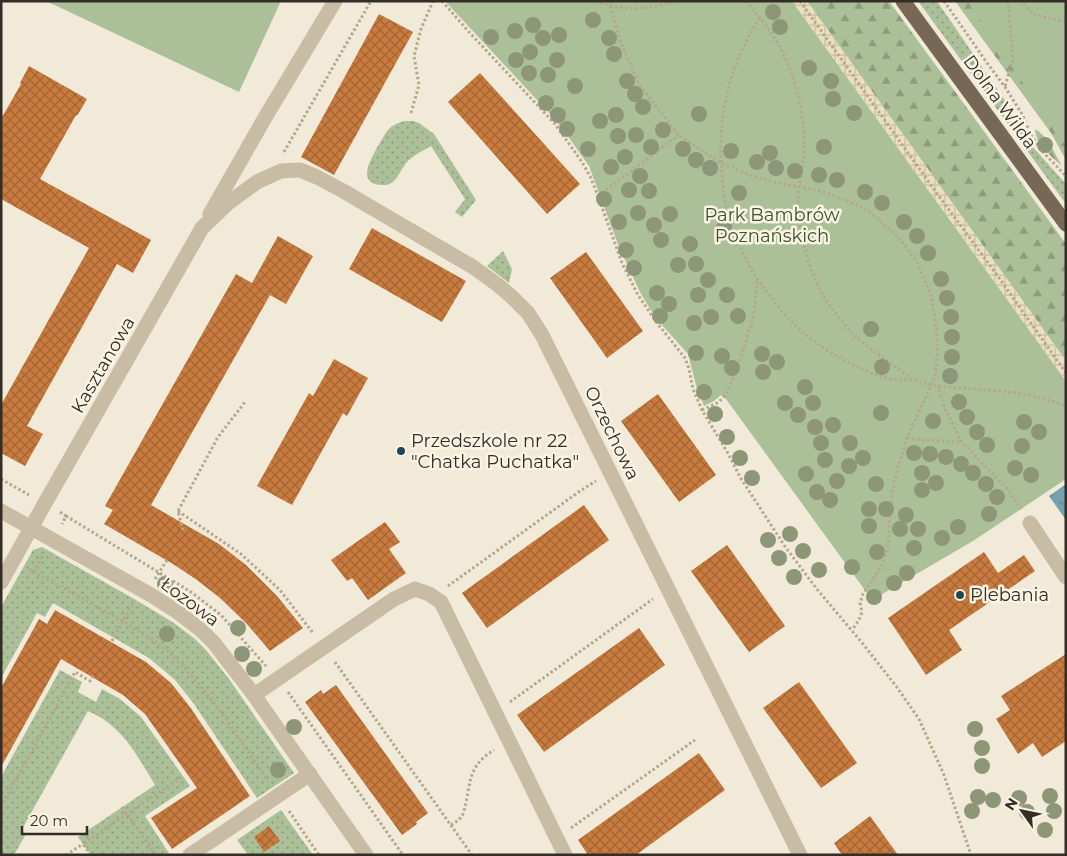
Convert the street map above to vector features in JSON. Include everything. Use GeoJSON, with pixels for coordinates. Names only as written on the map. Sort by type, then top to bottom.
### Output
{"type":"FeatureCollection","features":[{"type":"Feature","properties":{"kind":"main road","name":"Dolna Wilda"},"geometry":{"type":"LineString","coordinates":[[904,1],[1066,224]]}},
{"type":"Feature","properties":{"kind":"street"},"geometry":{"type":"LineString","coordinates":[[202,228],[335,1]]}},
{"type":"Feature","properties":{"kind":"street","name":"Orzechowa"},"geometry":{"type":"LineString","coordinates":[[257,182],[281,171],[300,170],[317,177],[473,268],[498,284],[528,312],[542,335],[800,855]]}},
{"type":"Feature","properties":{"kind":"street","name":"Kasztanowa"},"geometry":{"type":"LineString","coordinates":[[1,582],[202,228],[227,204],[257,182]]}},
{"type":"Feature","properties":{"kind":"street","name":"Łozowa"},"geometry":{"type":"LineString","coordinates":[[1,511],[141,589],[179,613],[214,643],[254,695],[366,855]]}},
{"type":"Feature","properties":{"kind":"street"},"geometry":{"type":"LineString","coordinates":[[1030,524],[1066,577]]}},
{"type":"Feature","properties":{"kind":"street"},"geometry":{"type":"LineString","coordinates":[[254,695],[394,599],[415,589],[429,594],[441,602],[565,855]]}},
{"type":"Feature","properties":{"kind":"street"},"geometry":{"type":"LineString","coordinates":[[190,855],[310,774]]}},
{"type":"Feature","properties":{"kind":"path"},"geometry":{"type":"LineString","coordinates":[[283,154],[371,1]]}},
{"type":"Feature","properties":{"kind":"path"},"geometry":{"type":"LineString","coordinates":[[411,112],[419,85],[414,56],[421,29],[433,1]]}},
{"type":"Feature","properties":{"kind":"path"},"geometry":{"type":"LineString","coordinates":[[442,1],[555,124],[582,162],[591,178],[622,264],[638,295],[657,323],[685,358],[693,389],[702,410],[740,477],[784,545],[816,588],[896,686],[919,719],[944,775],[971,855]]}},
{"type":"Feature","properties":{"kind":"path"},"geometry":{"type":"LineString","coordinates":[[596,1],[610,6],[634,10],[656,7],[675,1]]}},
{"type":"Feature","properties":{"kind":"path"},"geometry":{"type":"LineString","coordinates":[[610,1],[621,43],[639,84],[679,135],[721,163],[752,176],[836,196],[870,213],[897,236],[907,248],[917,264],[931,296],[937,332],[935,376],[907,438],[894,482],[888,546],[883,564],[863,594],[860,602],[862,612],[852,630]]}},
{"type":"Feature","properties":{"kind":"path"},"geometry":{"type":"LineString","coordinates":[[746,1],[770,30],[778,44],[794,81],[800,104],[804,146],[798,201],[800,224],[810,265],[824,295],[851,332],[913,380]]}},
{"type":"Feature","properties":{"kind":"path"},"geometry":{"type":"LineString","coordinates":[[800,1],[1066,373]]}},
{"type":"Feature","properties":{"kind":"path"},"geometry":{"type":"LineString","coordinates":[[944,1],[1005,87],[1022,114],[1030,135],[1042,151],[1066,176]]}},
{"type":"Feature","properties":{"kind":"path"},"geometry":{"type":"LineString","coordinates":[[1005,87],[1012,60],[1008,1]]}},
{"type":"Feature","properties":{"kind":"path"},"geometry":{"type":"LineString","coordinates":[[1019,1],[1035,15],[1066,22]]}},
{"type":"Feature","properties":{"kind":"path"},"geometry":{"type":"LineString","coordinates":[[760,18],[751,31],[740,55],[726,97],[720,140],[721,163],[726,207],[738,242],[757,278],[776,304],[805,333],[835,354],[868,372],[886,378],[913,380],[931,385],[1012,392],[1046,399],[1066,406]]}},
{"type":"Feature","properties":{"kind":"path"},"geometry":{"type":"LineString","coordinates":[[598,196],[679,135]]}},
{"type":"Feature","properties":{"kind":"path"},"geometry":{"type":"LineString","coordinates":[[702,410],[719,402],[726,394],[733,379],[752,321],[757,278]]}},
{"type":"Feature","properties":{"kind":"path"},"geometry":{"type":"LineString","coordinates":[[938,385],[946,410],[962,442],[1010,492],[1030,524]]}},
{"type":"Feature","properties":{"kind":"path"},"geometry":{"type":"LineString","coordinates":[[183,530],[178,511],[218,437],[245,402]]}},
{"type":"Feature","properties":{"kind":"path"},"geometry":{"type":"LineString","coordinates":[[907,438],[962,442]]}},
{"type":"Feature","properties":{"kind":"path"},"geometry":{"type":"LineString","coordinates":[[1,479],[45,504]]}},
{"type":"Feature","properties":{"kind":"path"},"geometry":{"type":"LineString","coordinates":[[441,602],[448,586],[580,490],[598,480]]}},
{"type":"Feature","properties":{"kind":"path"},"geometry":{"type":"LineString","coordinates":[[178,511],[241,554],[280,590],[324,647],[472,855]]}},
{"type":"Feature","properties":{"kind":"path"},"geometry":{"type":"LineString","coordinates":[[26,563],[29,570],[123,621],[169,652],[220,710],[320,855]]}},
{"type":"Feature","properties":{"kind":"path"},"geometry":{"type":"LineString","coordinates":[[112,641],[141,589]]}},
{"type":"Feature","properties":{"kind":"path"},"geometry":{"type":"LineString","coordinates":[[495,712],[652,600],[669,590]]}},
{"type":"Feature","properties":{"kind":"path"},"geometry":{"type":"LineString","coordinates":[[1,806],[75,672],[90,681],[94,674]]}},
{"type":"Feature","properties":{"kind":"path"},"geometry":{"type":"LineString","coordinates":[[557,838],[695,740]]}},
{"type":"Feature","properties":{"kind":"path"},"geometry":{"type":"LineString","coordinates":[[451,825],[464,814],[474,768],[488,754],[510,742]]}},
{"type":"Feature","properties":{"kind":"path"},"geometry":{"type":"LineString","coordinates":[[66,855],[183,776]]}},
{"type":"Feature","properties":{"kind":"path"},"geometry":{"type":"LineString","coordinates":[[122,807],[156,855]]}},
{"type":"Feature","properties":{"kind":"path"},"geometry":{"type":"LineString","coordinates":[[83,844],[91,855]]}},
{"type":"Feature","properties":{"kind":"green space"},"geometry":{"type":"Polygon","coordinates":[[[46,1],[281,1],[239,92],[46,1]]]}},
{"type":"Feature","properties":{"kind":"green space","name":"Park Bambrów Poznańskich"},"geometry":{"type":"Polygon","coordinates":[[[445,1],[792,1],[1066,381],[1066,479],[973,541],[872,600],[726,399],[721,395],[704,406],[697,389],[688,354],[662,325],[640,292],[619,247],[589,166],[551,115],[445,1]]]}},
{"type":"Feature","properties":{"kind":"green space"},"geometry":{"type":"Polygon","coordinates":[[[807,1],[889,1],[1066,244],[1066,361],[807,1]]]}},
{"type":"Feature","properties":{"kind":"green space"},"geometry":{"type":"Polygon","coordinates":[[[918,1],[937,1],[1019,121],[1032,146],[1066,184],[1066,204],[918,1]]]}},
{"type":"Feature","properties":{"kind":"green space"},"geometry":{"type":"Polygon","coordinates":[[[955,1],[1066,1],[1066,160],[1051,133],[955,1]]]}},
{"type":"Feature","properties":{"kind":"green space"},"geometry":{"type":"Polygon","coordinates":[[[967,1],[1066,1],[1066,146],[967,1]]]}},
{"type":"Feature","properties":{"kind":"green space"},"geometry":{"type":"Polygon","coordinates":[[[405,121],[419,123],[434,134],[476,200],[462,217],[455,212],[465,199],[431,146],[408,161],[391,183],[381,185],[369,180],[367,175],[369,164],[387,131],[398,123],[405,121]]]}},
{"type":"Feature","properties":{"kind":"green space"},"geometry":{"type":"Polygon","coordinates":[[[1035,129],[1047,141],[1062,166],[1041,145],[1035,129]]]}},
{"type":"Feature","properties":{"kind":"green space"},"geometry":{"type":"Polygon","coordinates":[[[503,251],[512,269],[509,283],[487,266],[503,251]]]}},
{"type":"Feature","properties":{"kind":"green space"},"geometry":{"type":"Polygon","coordinates":[[[42,547],[136,600],[174,623],[195,639],[229,679],[294,773],[257,798],[194,704],[175,680],[149,658],[53,603],[45,617],[37,613],[1,678],[1,607],[33,550],[42,547]]]}},
{"type":"Feature","properties":{"kind":"green space"},"geometry":{"type":"Polygon","coordinates":[[[60,670],[82,682],[78,692],[96,702],[102,689],[120,699],[141,717],[190,786],[145,816],[170,855],[91,855],[78,837],[155,785],[134,750],[114,727],[88,711],[21,831],[26,834],[14,855],[1,855],[1,777],[60,670]]]}},
{"type":"Feature","properties":{"kind":"green space"},"geometry":{"type":"Polygon","coordinates":[[[281,810],[313,855],[248,855],[237,840],[281,810]]]}},
{"type":"Feature","properties":{"kind":"shaded area"},"geometry":{"type":"Polygon","coordinates":[[[792,1],[807,1],[1066,361],[1066,381],[792,1]]]}},
{"type":"Feature","properties":{"kind":"water"},"geometry":{"type":"Polygon","coordinates":[[[1066,484],[1066,520],[1049,496],[1066,484]]]}},
{"type":"Feature","properties":{"kind":"building"},"geometry":{"type":"Polygon","coordinates":[[[379,14],[413,32],[334,175],[301,157],[379,14]]]}},
{"type":"Feature","properties":{"kind":"building"},"geometry":{"type":"Polygon","coordinates":[[[29,66],[87,99],[40,179],[151,240],[133,273],[117,264],[27,426],[43,434],[25,466],[1,453],[1,405],[89,248],[1,199],[1,119],[29,66]]]}},
{"type":"Feature","properties":{"kind":"building"},"geometry":{"type":"Polygon","coordinates":[[[480,73],[580,184],[547,214],[448,102],[480,73]]]}},
{"type":"Feature","properties":{"kind":"building"},"geometry":{"type":"Polygon","coordinates":[[[372,228],[466,281],[442,322],[349,269],[372,228]]]}},
{"type":"Feature","properties":{"kind":"building"},"geometry":{"type":"Polygon","coordinates":[[[278,236],[313,256],[286,304],[270,295],[151,505],[219,544],[246,565],[277,596],[303,628],[270,651],[246,623],[220,598],[197,580],[104,524],[113,510],[105,506],[236,274],[252,283],[278,236]]]}},
{"type":"Feature","properties":{"kind":"building"},"geometry":{"type":"Polygon","coordinates":[[[586,252],[643,331],[607,358],[550,278],[586,252]]]}},
{"type":"Feature","properties":{"kind":"building"},"geometry":{"type":"Polygon","coordinates":[[[334,359],[368,378],[347,416],[343,413],[292,505],[257,486],[309,393],[313,396],[334,359]]]}},
{"type":"Feature","properties":{"kind":"building"},"geometry":{"type":"Polygon","coordinates":[[[658,394],[716,475],[679,502],[621,421],[658,394]]]}},
{"type":"Feature","properties":{"kind":"building"},"geometry":{"type":"Polygon","coordinates":[[[584,505],[609,540],[487,628],[462,593],[584,505]]]}},
{"type":"Feature","properties":{"kind":"building"},"geometry":{"type":"Polygon","coordinates":[[[385,522],[400,542],[389,549],[406,573],[368,600],[352,578],[347,581],[331,560],[385,522]]]}},
{"type":"Feature","properties":{"kind":"building"},"geometry":{"type":"Polygon","coordinates":[[[727,545],[785,626],[749,652],[691,571],[727,545]]]}},
{"type":"Feature","properties":{"kind":"building","name":"Plebania"},"geometry":{"type":"Polygon","coordinates":[[[984,552],[998,573],[1024,555],[1035,571],[949,630],[962,650],[926,675],[888,618],[984,552]]]}},
{"type":"Feature","properties":{"kind":"building"},"geometry":{"type":"Polygon","coordinates":[[[55,610],[146,662],[171,683],[190,707],[250,796],[172,849],[151,818],[197,788],[145,714],[123,695],[61,659],[1,767],[1,688],[39,619],[47,624],[55,610]]]}},
{"type":"Feature","properties":{"kind":"building"},"geometry":{"type":"Polygon","coordinates":[[[639,628],[665,665],[544,752],[517,715],[639,628]]]}},
{"type":"Feature","properties":{"kind":"building"},"geometry":{"type":"Polygon","coordinates":[[[1066,654],[1066,741],[1042,757],[1033,743],[1018,754],[996,719],[1010,710],[1001,696],[1066,654]]]}},
{"type":"Feature","properties":{"kind":"building"},"geometry":{"type":"Polygon","coordinates":[[[799,682],[857,763],[821,788],[763,708],[799,682]]]}},
{"type":"Feature","properties":{"kind":"building"},"geometry":{"type":"Polygon","coordinates":[[[336,685],[428,813],[402,835],[305,702],[321,690],[323,694],[336,685]]]}},
{"type":"Feature","properties":{"kind":"building"},"geometry":{"type":"Polygon","coordinates":[[[699,753],[725,790],[636,855],[588,855],[578,840],[699,753]]]}},
{"type":"Feature","properties":{"kind":"building"},"geometry":{"type":"Polygon","coordinates":[[[870,816],[898,855],[842,855],[834,843],[870,816]]]}},
{"type":"Feature","properties":{"kind":"building"},"geometry":{"type":"Polygon","coordinates":[[[269,826],[280,841],[264,852],[254,837],[269,826]]]}},
{"type":"Feature","properties":{"kind":"place","name":"Przedszkole nr 22 \"Chatka Puchatka\""},"geometry":{"type":"Point","coordinates":[401,451]}},
{"type":"Feature","properties":{"kind":"place","name":"Plebania"},"geometry":{"type":"Point","coordinates":[960,595]}}]}
